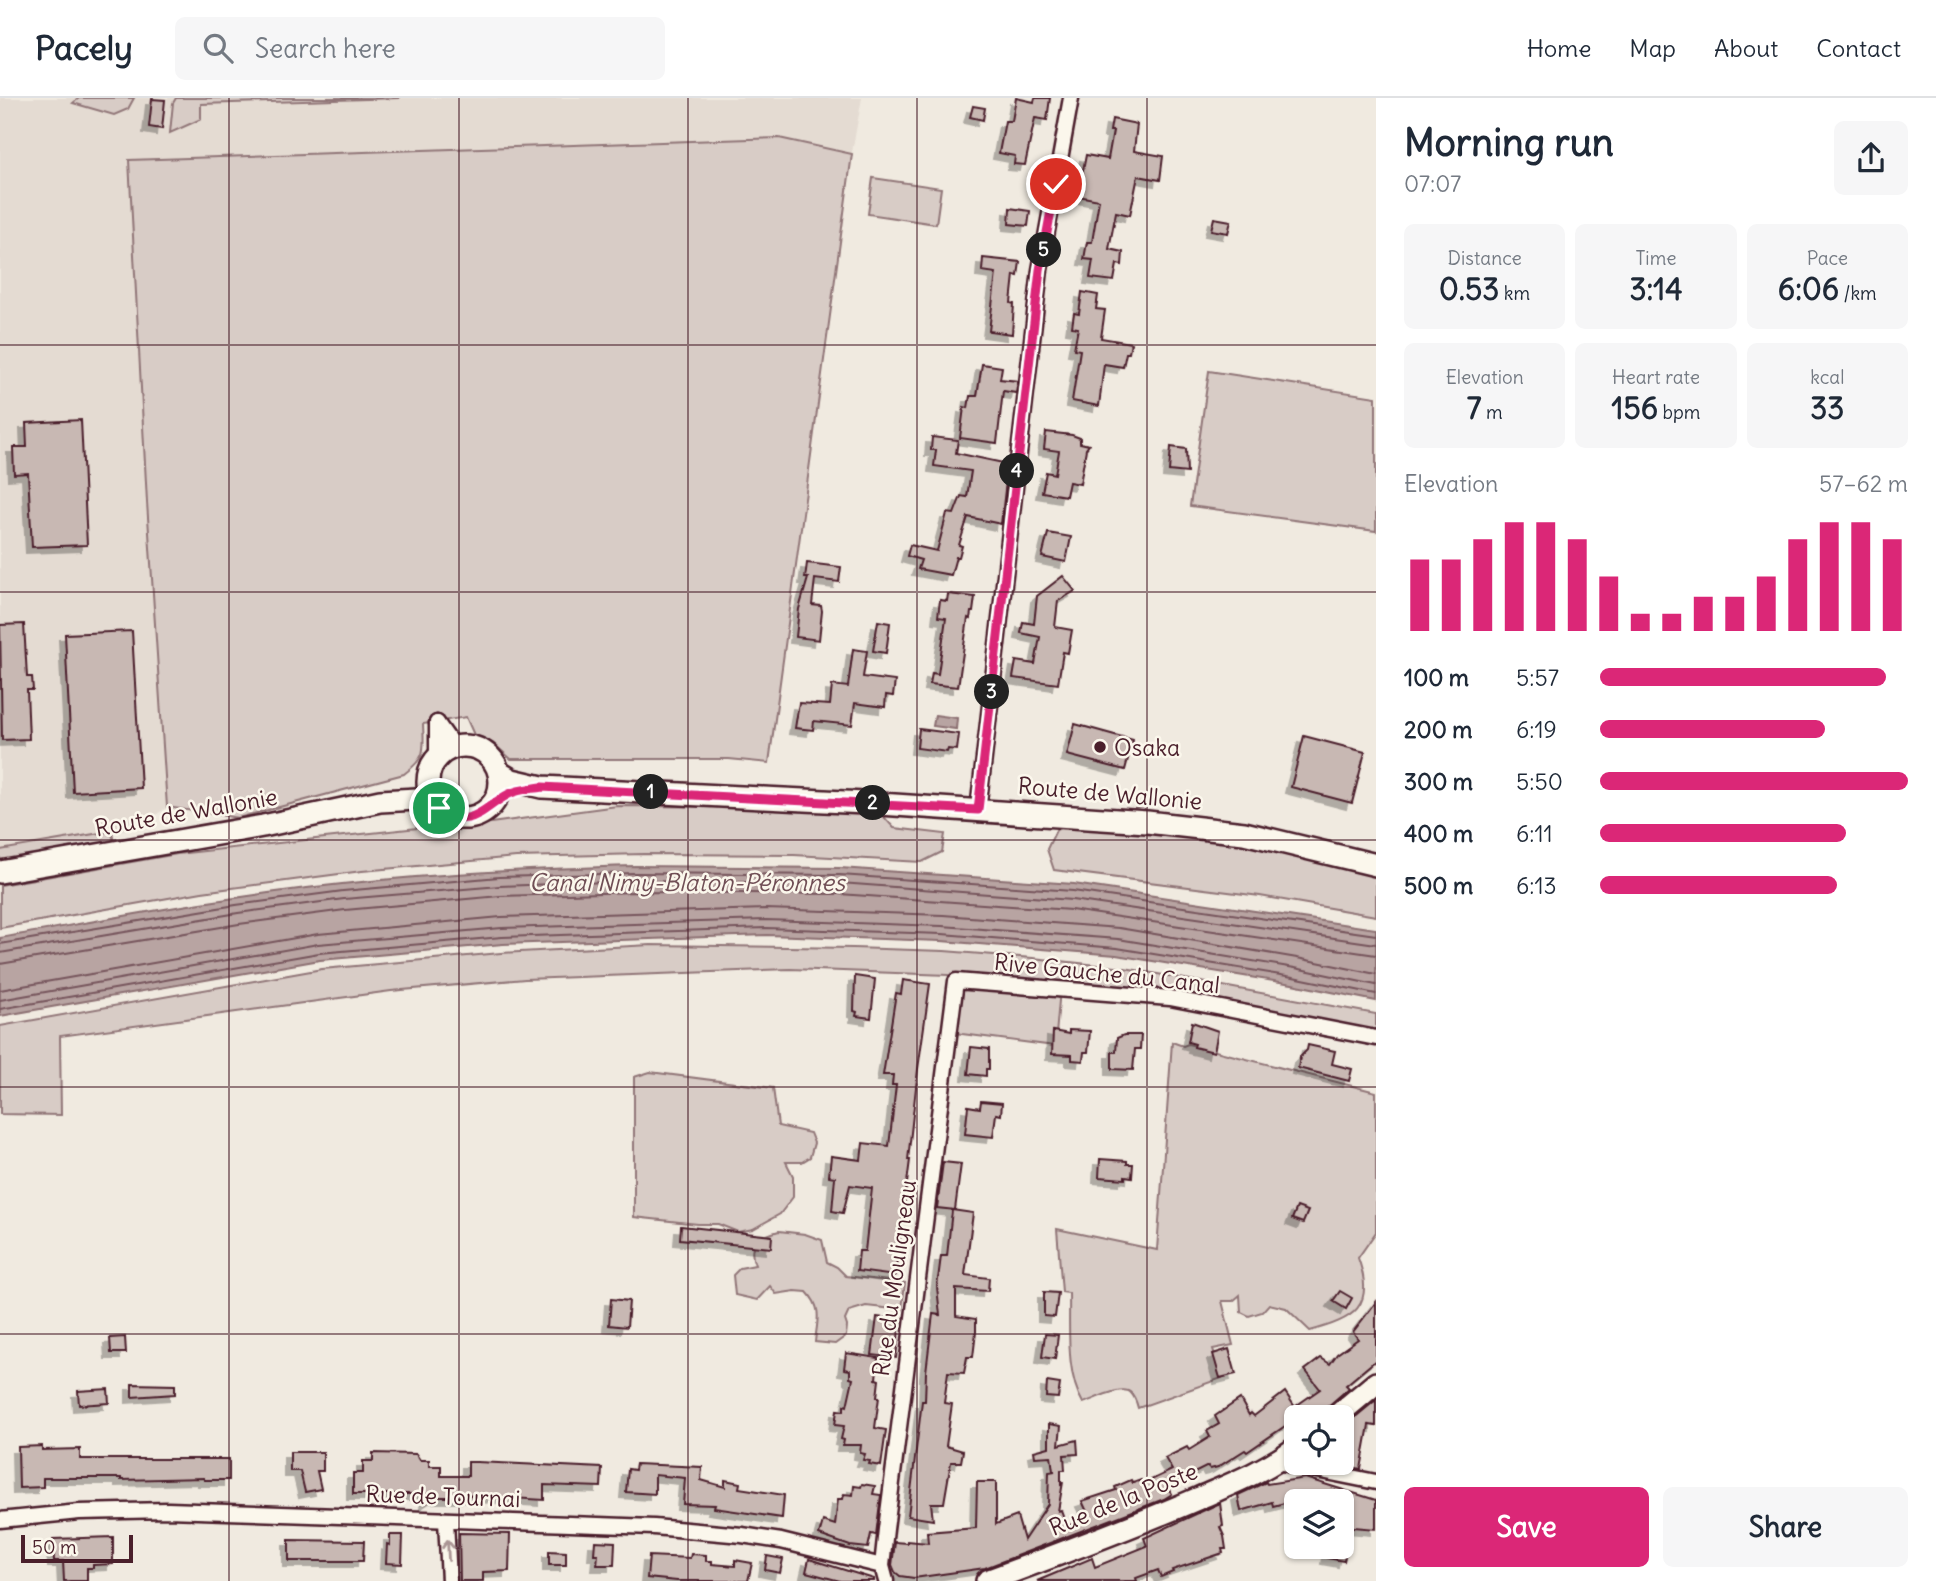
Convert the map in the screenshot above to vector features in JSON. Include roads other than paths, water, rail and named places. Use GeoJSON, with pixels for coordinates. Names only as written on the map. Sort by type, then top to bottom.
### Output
{"type":"FeatureCollection","features":[{"type":"Feature","properties":{"kind":"main road"},"geometry":{"type":"LineString","coordinates":[[380,801],[414,784],[441,757],[466,746],[477,748],[495,763],[500,785],[492,806]]}},
{"type":"Feature","properties":{"kind":"main road"},"geometry":{"type":"LineString","coordinates":[[441,757],[428,785],[434,803],[441,810]]}},
{"type":"Feature","properties":{"kind":"main road"},"geometry":{"type":"LineString","coordinates":[[499,773],[512,780],[542,787]]}},
{"type":"Feature","properties":{"kind":"main road","name":"Route de Wallonie"},"geometry":{"type":"LineString","coordinates":[[542,787],[978,810],[1212,828],[1278,840],[1376,865]]}},
{"type":"Feature","properties":{"kind":"main road"},"geometry":{"type":"LineString","coordinates":[[380,801],[417,799],[460,818],[472,818],[513,792],[542,787]]}},
{"type":"Feature","properties":{"kind":"main road","name":"Route de Wallonie"},"geometry":{"type":"LineString","coordinates":[[0,872],[263,826],[380,801]]}},
{"type":"Feature","properties":{"kind":"main road"},"geometry":{"type":"LineString","coordinates":[[1350,1405],[1376,1383]]}},
{"type":"Feature","properties":{"kind":"main road","name":"Rue de la Poste"},"geometry":{"type":"LineString","coordinates":[[987,1581],[1128,1528],[1284,1457]]}},
{"type":"Feature","properties":{"kind":"street"},"geometry":{"type":"LineString","coordinates":[[978,810],[1040,270],[1071,98]]}},
{"type":"Feature","properties":{"kind":"street","name":"Rive Gauche du Canal"},"geometry":{"type":"LineString","coordinates":[[956,981],[1170,998],[1376,1038]]}},
{"type":"Feature","properties":{"kind":"street","name":"Rue du Mouligneau"},"geometry":{"type":"LineString","coordinates":[[884,1574],[956,981]]}},
{"type":"Feature","properties":{"kind":"street"},"geometry":{"type":"LineString","coordinates":[[1277,1462],[1376,1482]]}},
{"type":"Feature","properties":{"kind":"street","name":"Rue de Tournai"},"geometry":{"type":"LineString","coordinates":[[0,1520],[79,1512],[168,1510],[698,1530],[781,1541],[884,1574]]}},
{"type":"Feature","properties":{"kind":"street"},"geometry":{"type":"LineString","coordinates":[[446,1520],[449,1581]]}},
{"type":"Feature","properties":{"kind":"water"},"geometry":{"type":"Polygon","coordinates":[[[935,715],[957,718],[956,729],[933,726],[935,715]]]}},
{"type":"Feature","properties":{"kind":"water","name":"Canal Nimy-Blaton-Péronnes"},"geometry":{"type":"Polygon","coordinates":[[[635,866],[840,868],[1074,884],[1376,929],[1376,1001],[1292,984],[1116,955],[941,941],[767,935],[503,944],[320,960],[0,1016],[0,938],[214,901],[342,884],[488,872],[635,866]]]}},
{"type":"Feature","properties":{"kind":"place","name":"Osaka"},"geometry":{"type":"Point","coordinates":[1100,747]}}]}
